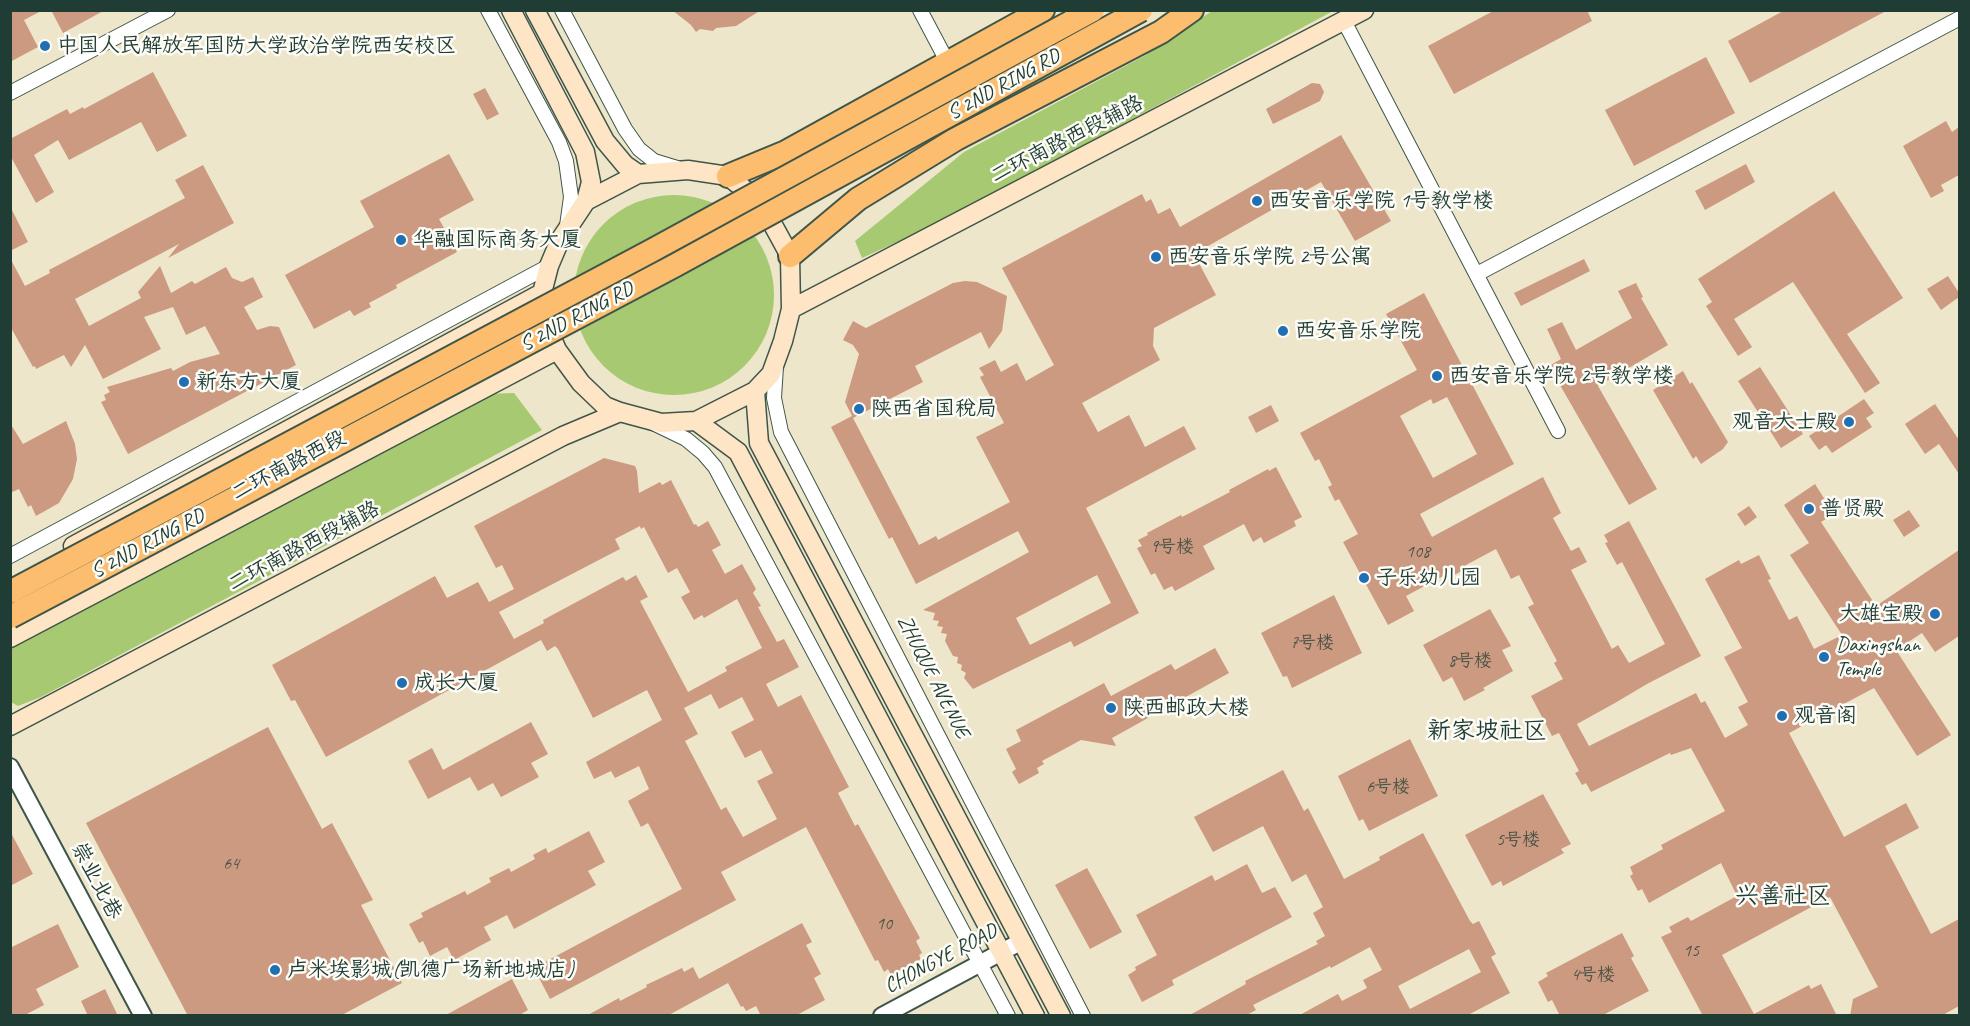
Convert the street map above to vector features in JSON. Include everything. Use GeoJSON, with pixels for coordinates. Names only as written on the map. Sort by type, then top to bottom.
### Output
{"type":"FeatureCollection","features":[{"type":"Feature","properties":{"kind":"highway","name":"S 2ND RING RD"},"geometry":{"type":"LineString","coordinates":[[10,592],[651,251],[1093,10]]}},
{"type":"Feature","properties":{"kind":"highway","name":"S 2ND RING RD"},"geometry":{"type":"LineString","coordinates":[[10,617],[674,266],[1141,10]]}},
{"type":"Feature","properties":{"kind":"highway"},"geometry":{"type":"LineString","coordinates":[[790,256],[858,199],[956,139],[1161,32],[1192,10]]}},
{"type":"Feature","properties":{"kind":"highway"},"geometry":{"type":"LineString","coordinates":[[728,176],[786,152],[1038,14]]}},
{"type":"Feature","properties":{"kind":"main road"},"geometry":{"type":"LineString","coordinates":[[512,10],[585,153],[591,182],[586,201],[566,230],[549,266],[542,293],[544,320],[557,350],[581,383],[606,406],[661,423],[696,421],[755,391],[771,374],[791,309],[790,256],[761,203],[728,176],[688,170],[638,174],[586,201]]}},
{"type":"Feature","properties":{"kind":"main road"},"geometry":{"type":"LineString","coordinates":[[535,10],[605,141],[625,165],[638,174]]}},
{"type":"Feature","properties":{"kind":"main road","name":"二环南路西段辅路"},"geometry":{"type":"LineString","coordinates":[[791,309],[1365,10]]}},
{"type":"Feature","properties":{"kind":"main road","name":"二环南路西段"},"geometry":{"type":"LineString","coordinates":[[10,580],[542,293]]}},
{"type":"Feature","properties":{"kind":"main road","name":"二环南路西段"},"geometry":{"type":"LineString","coordinates":[[10,638],[557,350]]}},
{"type":"Feature","properties":{"kind":"main road","name":"ZHUQUE AVENUE"},"geometry":{"type":"LineString","coordinates":[[755,391],[759,443],[1060,1016]]}},
{"type":"Feature","properties":{"kind":"main road","name":"二环南路西段辅路"},"geometry":{"type":"LineString","coordinates":[[10,726],[563,436],[621,412]]}},
{"type":"Feature","properties":{"kind":"main road"},"geometry":{"type":"LineString","coordinates":[[696,421],[738,452],[1035,1016]]}},
{"type":"Feature","properties":{"kind":"street"},"geometry":{"type":"LineString","coordinates":[[10,93],[168,10]]}},
{"type":"Feature","properties":{"kind":"street"},"geometry":{"type":"LineString","coordinates":[[488,10],[559,142],[566,161],[571,197],[566,230]]}},
{"type":"Feature","properties":{"kind":"street"},"geometry":{"type":"LineString","coordinates":[[562,10],[625,129],[639,149],[654,161],[688,170]]}},
{"type":"Feature","properties":{"kind":"street"},"geometry":{"type":"LineString","coordinates":[[920,10],[948,63]]}},
{"type":"Feature","properties":{"kind":"street"},"geometry":{"type":"LineString","coordinates":[[1477,274],[1959,18]]}},
{"type":"Feature","properties":{"kind":"street"},"geometry":{"type":"LineString","coordinates":[[1344,21],[1558,431]]}},
{"type":"Feature","properties":{"kind":"street"},"geometry":{"type":"LineString","coordinates":[[10,556],[549,266]]}},
{"type":"Feature","properties":{"kind":"street","name":"ZHUQUE AVENUE"},"geometry":{"type":"LineString","coordinates":[[779,352],[774,377],[774,398],[782,432],[1083,1016]]}},
{"type":"Feature","properties":{"kind":"street"},"geometry":{"type":"LineString","coordinates":[[645,419],[686,439],[715,467],[1008,1016]]}},
{"type":"Feature","properties":{"kind":"street","name":"崇业北巷"},"geometry":{"type":"LineString","coordinates":[[10,767],[143,1016]]}},
{"type":"Feature","properties":{"kind":"street","name":"CHONGYE ROAD"},"geometry":{"type":"LineString","coordinates":[[882,1016],[1022,942]]}},
{"type":"Feature","properties":{"kind":"green space"},"geometry":{"type":"Polygon","coordinates":[[[1212,11],[1333,11],[939,223],[862,258],[855,241],[964,152],[1144,56],[1212,11]]]}},
{"type":"Feature","properties":{"kind":"green space"},"geometry":{"type":"Polygon","coordinates":[[[674,195],[703,199],[721,207],[745,224],[762,248],[770,266],[774,295],[770,324],[762,342],[745,366],[721,383],[703,391],[674,395],[645,391],[627,383],[603,366],[586,342],[578,324],[574,295],[578,266],[586,248],[603,224],[627,207],[645,199],[674,195]]]}},
{"type":"Feature","properties":{"kind":"green space"},"geometry":{"type":"Polygon","coordinates":[[[514,393],[542,430],[41,697],[18,706],[11,702],[11,649],[35,633],[486,394],[514,393]]]}},
{"type":"Feature","properties":{"kind":"building"},"geometry":{"type":"Polygon","coordinates":[[[10,10],[43,10],[24,20],[38,47],[10,62],[10,10]]]}},
{"type":"Feature","properties":{"kind":"building"},"geometry":{"type":"Polygon","coordinates":[[[51,10],[105,10],[63,33],[51,10]]]}},
{"type":"Feature","properties":{"kind":"building"},"geometry":{"type":"Polygon","coordinates":[[[672,10],[761,10],[736,26],[716,28],[713,31],[700,29],[696,32],[672,10]]]}},
{"type":"Feature","properties":{"kind":"building"},"geometry":{"type":"Polygon","coordinates":[[[1495,10],[1587,10],[1592,21],[1454,94],[1428,46],[1495,10]]]}},
{"type":"Feature","properties":{"kind":"building"},"geometry":{"type":"Polygon","coordinates":[[[1785,10],[1888,10],[1750,83],[1728,41],[1785,10]]]}},
{"type":"Feature","properties":{"kind":"building"},"geometry":{"type":"Polygon","coordinates":[[[1706,57],[1735,113],[1634,166],[1605,110],[1706,57]]]}},
{"type":"Feature","properties":{"kind":"building"},"geometry":{"type":"Polygon","coordinates":[[[153,72],[187,136],[157,152],[141,122],[69,160],[58,140],[34,155],[54,192],[36,203],[10,155],[10,139],[67,109],[70,114],[83,107],[84,109],[153,72]]]}},
{"type":"Feature","properties":{"kind":"building"},"geometry":{"type":"Polygon","coordinates":[[[1312,83],[1320,84],[1324,92],[1320,101],[1273,124],[1266,109],[1312,83]]]}},
{"type":"Feature","properties":{"kind":"building"},"geometry":{"type":"Polygon","coordinates":[[[485,88],[499,114],[487,120],[473,94],[485,88]]]}},
{"type":"Feature","properties":{"kind":"building"},"geometry":{"type":"Polygon","coordinates":[[[1946,121],[1952,132],[1959,127],[1959,175],[1941,185],[1944,191],[1931,198],[1903,146],[1946,121]]]}},
{"type":"Feature","properties":{"kind":"building"},"geometry":{"type":"Polygon","coordinates":[[[1341,135],[1391,221],[1355,241],[1321,182],[1194,254],[1216,295],[1154,328],[1153,346],[1160,360],[1082,403],[1098,432],[1129,415],[1145,447],[1184,426],[1196,449],[1086,508],[1139,613],[1074,647],[1071,641],[973,689],[964,678],[966,673],[961,670],[962,665],[957,663],[958,657],[953,656],[945,641],[947,634],[941,633],[943,627],[937,626],[939,621],[933,620],[935,613],[923,610],[1029,552],[1018,531],[916,584],[892,537],[889,539],[831,427],[852,416],[845,402],[859,354],[853,345],[843,340],[853,321],[866,328],[953,283],[977,282],[1007,296],[1002,331],[989,349],[981,332],[915,366],[923,382],[853,418],[919,545],[936,536],[938,540],[1010,502],[976,437],[1004,423],[980,377],[984,375],[979,368],[995,360],[1001,372],[1017,363],[1026,381],[1054,365],[1002,268],[1142,194],[1146,202],[1151,199],[1158,214],[1170,208],[1180,227],[1341,135]],[[1097,575],[1016,618],[1030,645],[1111,603],[1097,575]]]}},
{"type":"Feature","properties":{"kind":"building","name":"华融国际商务大厦"},"geometry":{"type":"Polygon","coordinates":[[[449,154],[474,200],[439,219],[457,252],[396,285],[397,288],[369,303],[371,307],[354,316],[350,310],[314,329],[285,275],[374,227],[360,201],[449,154]]]}},
{"type":"Feature","properties":{"kind":"building"},"geometry":{"type":"Polygon","coordinates":[[[1746,164],[1755,182],[1705,210],[1695,191],[1746,164]]]}},
{"type":"Feature","properties":{"kind":"building"},"geometry":{"type":"Polygon","coordinates":[[[203,165],[234,223],[168,258],[179,244],[75,299],[89,326],[141,298],[138,292],[160,266],[171,293],[192,281],[195,284],[226,267],[232,278],[242,282],[253,277],[263,297],[244,307],[257,330],[270,326],[279,327],[296,365],[128,454],[101,402],[106,400],[104,395],[110,392],[107,387],[171,368],[173,371],[190,362],[220,354],[205,326],[186,335],[173,307],[144,317],[161,349],[103,379],[85,345],[71,367],[64,355],[36,369],[10,326],[10,258],[25,286],[50,273],[49,270],[185,198],[175,180],[203,165]]]}},
{"type":"Feature","properties":{"kind":"building"},"geometry":{"type":"Polygon","coordinates":[[[1834,191],[1903,298],[1847,334],[1880,383],[1865,393],[1793,282],[1734,319],[1752,347],[1738,356],[1706,306],[1712,302],[1698,279],[1834,191]]]}},
{"type":"Feature","properties":{"kind":"building"},"geometry":{"type":"Polygon","coordinates":[[[10,206],[28,242],[10,251],[10,206]]]}},
{"type":"Feature","properties":{"kind":"building"},"geometry":{"type":"Polygon","coordinates":[[[1584,259],[1590,271],[1521,306],[1514,293],[1584,259]]]}},
{"type":"Feature","properties":{"kind":"building"},"geometry":{"type":"Polygon","coordinates":[[[1948,276],[1959,293],[1959,297],[1941,310],[1927,289],[1948,276]]]}},
{"type":"Feature","properties":{"kind":"building"},"geometry":{"type":"Polygon","coordinates":[[[1636,283],[1643,297],[1641,298],[1668,345],[1598,386],[1657,489],[1629,505],[1549,366],[1561,359],[1547,329],[1562,322],[1576,350],[1632,318],[1618,291],[1636,283]]]}},
{"type":"Feature","properties":{"kind":"building"},"geometry":{"type":"Polygon","coordinates":[[[1424,293],[1514,464],[1420,514],[1432,537],[1543,477],[1561,513],[1553,518],[1571,551],[1579,547],[1587,562],[1571,570],[1612,649],[1618,645],[1629,663],[1665,644],[1622,562],[1617,565],[1605,543],[1608,542],[1604,535],[1629,521],[1701,656],[1577,724],[1589,746],[1696,693],[1701,703],[1705,701],[1725,738],[1748,725],[1738,707],[1748,702],[1724,657],[1742,648],[1705,579],[1739,560],[1741,564],[1759,555],[1771,579],[1768,580],[1789,620],[1797,616],[1814,649],[1842,635],[1790,555],[1809,543],[1784,505],[1815,484],[1834,514],[1821,522],[1876,606],[1959,550],[1959,636],[1935,652],[1922,633],[1896,650],[1951,735],[1917,756],[1874,688],[1789,733],[1844,837],[1906,803],[1919,828],[1885,846],[1931,934],[1959,919],[1959,1006],[1941,1016],[1850,1016],[1853,999],[1878,987],[1830,897],[1722,955],[1754,1014],[1809,985],[1811,989],[1821,984],[1837,1016],[1703,1016],[1661,937],[1672,932],[1669,927],[1688,917],[1691,921],[1737,896],[1721,863],[1649,903],[1642,889],[1638,891],[1630,876],[1633,874],[1630,867],[1663,849],[1661,845],[1725,811],[1691,748],[1671,755],[1670,753],[1591,792],[1586,783],[1582,785],[1575,773],[1579,771],[1559,733],[1552,736],[1531,696],[1563,679],[1554,663],[1557,661],[1528,607],[1534,604],[1519,575],[1511,579],[1496,549],[1466,565],[1467,568],[1449,578],[1447,574],[1406,596],[1414,611],[1388,625],[1343,542],[1358,534],[1339,499],[1335,501],[1328,487],[1332,485],[1319,459],[1315,461],[1300,433],[1417,370],[1386,314],[1424,293]],[[1447,397],[1433,404],[1431,399],[1400,416],[1433,478],[1477,454],[1447,397]]]}},
{"type":"Feature","properties":{"kind":"building"},"geometry":{"type":"Polygon","coordinates":[[[1760,367],[1803,434],[1781,448],[1738,381],[1760,367]]]}},
{"type":"Feature","properties":{"kind":"building"},"geometry":{"type":"Polygon","coordinates":[[[1683,371],[1728,442],[1723,449],[1701,464],[1696,456],[1693,459],[1653,390],[1683,371]]]}},
{"type":"Feature","properties":{"kind":"building","name":"观音大士殿"},"geometry":{"type":"Polygon","coordinates":[[[1864,399],[1874,413],[1866,418],[1872,427],[1832,453],[1826,445],[1819,450],[1809,436],[1864,399]]]}},
{"type":"Feature","properties":{"kind":"building"},"geometry":{"type":"Polygon","coordinates":[[[1935,404],[1959,440],[1959,474],[1939,444],[1925,454],[1905,424],[1935,404]]]}},
{"type":"Feature","properties":{"kind":"building"},"geometry":{"type":"Polygon","coordinates":[[[1271,405],[1279,421],[1256,433],[1248,417],[1271,405]]]}},
{"type":"Feature","properties":{"kind":"building"},"geometry":{"type":"Polygon","coordinates":[[[66,421],[75,444],[77,459],[73,479],[59,503],[36,516],[31,505],[28,507],[19,489],[10,493],[10,423],[23,444],[66,421]]]}},
{"type":"Feature","properties":{"kind":"building"},"geometry":{"type":"Polygon","coordinates":[[[604,458],[635,466],[639,493],[660,482],[662,485],[671,480],[694,525],[698,527],[708,521],[721,545],[712,550],[725,574],[742,564],[756,589],[753,593],[761,606],[758,607],[777,642],[784,639],[799,667],[766,684],[778,707],[801,695],[849,787],[838,793],[855,826],[858,824],[920,938],[916,941],[922,953],[919,955],[921,959],[891,975],[888,969],[884,972],[878,960],[875,961],[806,827],[721,872],[736,900],[550,999],[537,974],[545,970],[541,964],[682,889],[648,823],[641,827],[628,801],[649,789],[639,766],[615,778],[611,771],[594,779],[586,762],[662,720],[647,690],[593,718],[558,649],[555,646],[547,651],[541,640],[326,757],[295,700],[291,701],[272,665],[435,576],[447,598],[478,582],[489,602],[514,589],[502,565],[496,568],[474,526],[604,458]],[[640,526],[615,539],[620,549],[499,612],[514,639],[544,623],[543,620],[623,577],[626,581],[636,575],[648,597],[640,601],[688,692],[727,671],[725,667],[762,648],[737,599],[704,618],[702,615],[694,620],[681,597],[690,592],[677,568],[668,573],[644,527],[641,529],[640,526]],[[711,694],[684,708],[698,734],[685,741],[721,810],[726,807],[743,837],[777,819],[757,781],[773,773],[761,750],[745,758],[731,732],[754,720],[742,697],[719,709],[711,694]]]}},
{"type":"Feature","properties":{"kind":"building"},"geometry":{"type":"Polygon","coordinates":[[[1276,467],[1302,517],[1294,521],[1296,526],[1264,543],[1261,537],[1253,542],[1244,524],[1203,546],[1215,569],[1175,591],[1172,586],[1164,590],[1155,573],[1151,575],[1137,548],[1142,546],[1138,540],[1181,515],[1182,517],[1268,469],[1269,471],[1276,467]]]}},
{"type":"Feature","properties":{"kind":"building"},"geometry":{"type":"Polygon","coordinates":[[[1749,506],[1757,517],[1745,526],[1737,514],[1749,506]]]}},
{"type":"Feature","properties":{"kind":"building"},"geometry":{"type":"Polygon","coordinates":[[[1909,510],[1920,526],[1904,537],[1893,520],[1909,510]]]}},
{"type":"Feature","properties":{"kind":"building"},"geometry":{"type":"Polygon","coordinates":[[[1334,595],[1362,653],[1292,688],[1287,676],[1283,677],[1261,633],[1334,595]]]}},
{"type":"Feature","properties":{"kind":"building"},"geometry":{"type":"Polygon","coordinates":[[[1490,609],[1511,646],[1502,650],[1513,671],[1464,701],[1452,677],[1443,682],[1423,645],[1490,609]]]}},
{"type":"Feature","properties":{"kind":"building","name":"陕西邮政大楼"},"geometry":{"type":"Polygon","coordinates":[[[1215,648],[1229,673],[1112,738],[1116,746],[1081,740],[1042,761],[1044,764],[1037,768],[1039,773],[1019,784],[1012,772],[1016,769],[1006,749],[1021,741],[1016,730],[1104,683],[1111,696],[1171,664],[1175,670],[1215,648]]]}},
{"type":"Feature","properties":{"kind":"building"},"geometry":{"type":"Polygon","coordinates":[[[531,722],[548,754],[531,763],[539,777],[501,797],[493,783],[478,791],[470,777],[428,799],[408,761],[432,748],[443,770],[531,722]]]}},
{"type":"Feature","properties":{"kind":"building"},"geometry":{"type":"Polygon","coordinates":[[[268,727],[322,829],[332,823],[373,900],[361,905],[402,983],[340,1016],[188,1016],[86,823],[268,727]]]}},
{"type":"Feature","properties":{"kind":"building"},"geometry":{"type":"Polygon","coordinates":[[[1410,739],[1438,796],[1369,831],[1363,819],[1359,821],[1338,776],[1410,739]]]}},
{"type":"Feature","properties":{"kind":"building"},"geometry":{"type":"Polygon","coordinates":[[[1283,770],[1304,811],[1308,808],[1344,879],[1423,833],[1470,921],[1473,924],[1479,921],[1496,954],[1491,957],[1510,993],[1466,1016],[1298,1016],[1338,994],[1342,1001],[1367,988],[1363,980],[1382,970],[1370,947],[1253,1005],[1256,1010],[1245,1016],[1188,1016],[1246,984],[1245,981],[1318,944],[1316,941],[1325,936],[1313,913],[1323,907],[1306,874],[1292,882],[1263,826],[1213,852],[1194,817],[1283,770]],[[1469,949],[1398,986],[1410,1009],[1481,972],[1469,949]]]}},
{"type":"Feature","properties":{"kind":"building"},"geometry":{"type":"Polygon","coordinates":[[[1543,794],[1571,844],[1561,849],[1564,853],[1503,886],[1501,881],[1492,886],[1465,835],[1543,794]]]}},
{"type":"Feature","properties":{"kind":"building"},"geometry":{"type":"Polygon","coordinates":[[[10,831],[33,874],[10,886],[10,831]]]}},
{"type":"Feature","properties":{"kind":"building"},"geometry":{"type":"Polygon","coordinates":[[[589,831],[605,862],[588,871],[596,885],[514,929],[507,915],[484,927],[491,940],[454,960],[447,947],[430,956],[423,941],[419,943],[409,924],[423,917],[421,913],[465,891],[467,895],[491,882],[489,878],[509,868],[511,872],[535,859],[533,855],[546,848],[548,853],[589,831]]]}},
{"type":"Feature","properties":{"kind":"building"},"geometry":{"type":"Polygon","coordinates":[[[1247,864],[1262,893],[1275,887],[1292,917],[1172,980],[1174,985],[1142,1002],[1128,975],[1136,970],[1135,967],[1157,955],[1136,915],[1212,875],[1215,881],[1247,864]]]}},
{"type":"Feature","properties":{"kind":"building"},"geometry":{"type":"Polygon","coordinates":[[[1087,868],[1122,932],[1090,949],[1055,885],[1087,868]]]}},
{"type":"Feature","properties":{"kind":"building"},"geometry":{"type":"Polygon","coordinates":[[[802,923],[812,942],[806,945],[821,974],[814,978],[825,1000],[795,1016],[761,1016],[756,1006],[746,1011],[743,1006],[741,1007],[728,983],[667,1016],[586,1016],[682,968],[684,972],[693,967],[699,979],[802,923]]]}},
{"type":"Feature","properties":{"kind":"building"},"geometry":{"type":"Polygon","coordinates":[[[58,924],[79,967],[36,989],[44,1005],[23,1016],[10,1016],[10,948],[58,924]]]}},
{"type":"Feature","properties":{"kind":"building"},"geometry":{"type":"Polygon","coordinates":[[[1622,933],[1634,956],[1631,958],[1649,991],[1601,1016],[1560,1016],[1552,1000],[1548,1002],[1538,982],[1548,976],[1546,973],[1622,933]]]}},
{"type":"Feature","properties":{"kind":"building"},"geometry":{"type":"Polygon","coordinates":[[[512,979],[528,1010],[518,1016],[444,1016],[512,979]]]}},
{"type":"Feature","properties":{"kind":"building"},"geometry":{"type":"Polygon","coordinates":[[[105,989],[118,1016],[88,1016],[81,1001],[105,989]]]}},
{"type":"Feature","properties":{"kind":"place","name":"中国人民解放军国防大学政治学院西安校区"},"geometry":{"type":"Point","coordinates":[45,46]}},
{"type":"Feature","properties":{"kind":"place","name":"西安音乐学院 1号教学楼"},"geometry":{"type":"Point","coordinates":[1257,201]}},
{"type":"Feature","properties":{"kind":"place","name":"华融国际商务大厦"},"geometry":{"type":"Point","coordinates":[401,240]}},
{"type":"Feature","properties":{"kind":"place","name":"西安音乐学院 2号公寓"},"geometry":{"type":"Point","coordinates":[1156,257]}},
{"type":"Feature","properties":{"kind":"place","name":"西安音乐学院"},"geometry":{"type":"Point","coordinates":[1283,331]}},
{"type":"Feature","properties":{"kind":"place","name":"西安音乐学院 2号教学楼"},"geometry":{"type":"Point","coordinates":[1437,376]}},
{"type":"Feature","properties":{"kind":"place","name":"新东方大厦"},"geometry":{"type":"Point","coordinates":[184,382]}},
{"type":"Feature","properties":{"kind":"place","name":"陕西省国税局"},"geometry":{"type":"Point","coordinates":[859,409]}},
{"type":"Feature","properties":{"kind":"place","name":"观音大士殿"},"geometry":{"type":"Point","coordinates":[1849,422]}},
{"type":"Feature","properties":{"kind":"place","name":"普贤殿"},"geometry":{"type":"Point","coordinates":[1809,509]}},
{"type":"Feature","properties":{"kind":"place","name":"子乐幼儿园"},"geometry":{"type":"Point","coordinates":[1364,578]}},
{"type":"Feature","properties":{"kind":"place","name":"大雄宝殿"},"geometry":{"type":"Point","coordinates":[1935,614]}},
{"type":"Feature","properties":{"kind":"place","name":"Daxingshan Temple"},"geometry":{"type":"Point","coordinates":[1824,657]}},
{"type":"Feature","properties":{"kind":"place","name":"成长大厦"},"geometry":{"type":"Point","coordinates":[402,683]}},
{"type":"Feature","properties":{"kind":"place","name":"陕西邮政大楼"},"geometry":{"type":"Point","coordinates":[1111,708]}},
{"type":"Feature","properties":{"kind":"place","name":"观音阁"},"geometry":{"type":"Point","coordinates":[1782,716]}},
{"type":"Feature","properties":{"kind":"place","name":"卢米埃影城(凯德广场新地城店)"},"geometry":{"type":"Point","coordinates":[275,970]}},
{"type":"Feature","properties":{"kind":"district","name":"新家坡社区"},"geometry":{"type":"Point","coordinates":[1487,732]}},
{"type":"Feature","properties":{"kind":"district","name":"兴善社区"},"geometry":{"type":"Point","coordinates":[1783,897]}}]}
